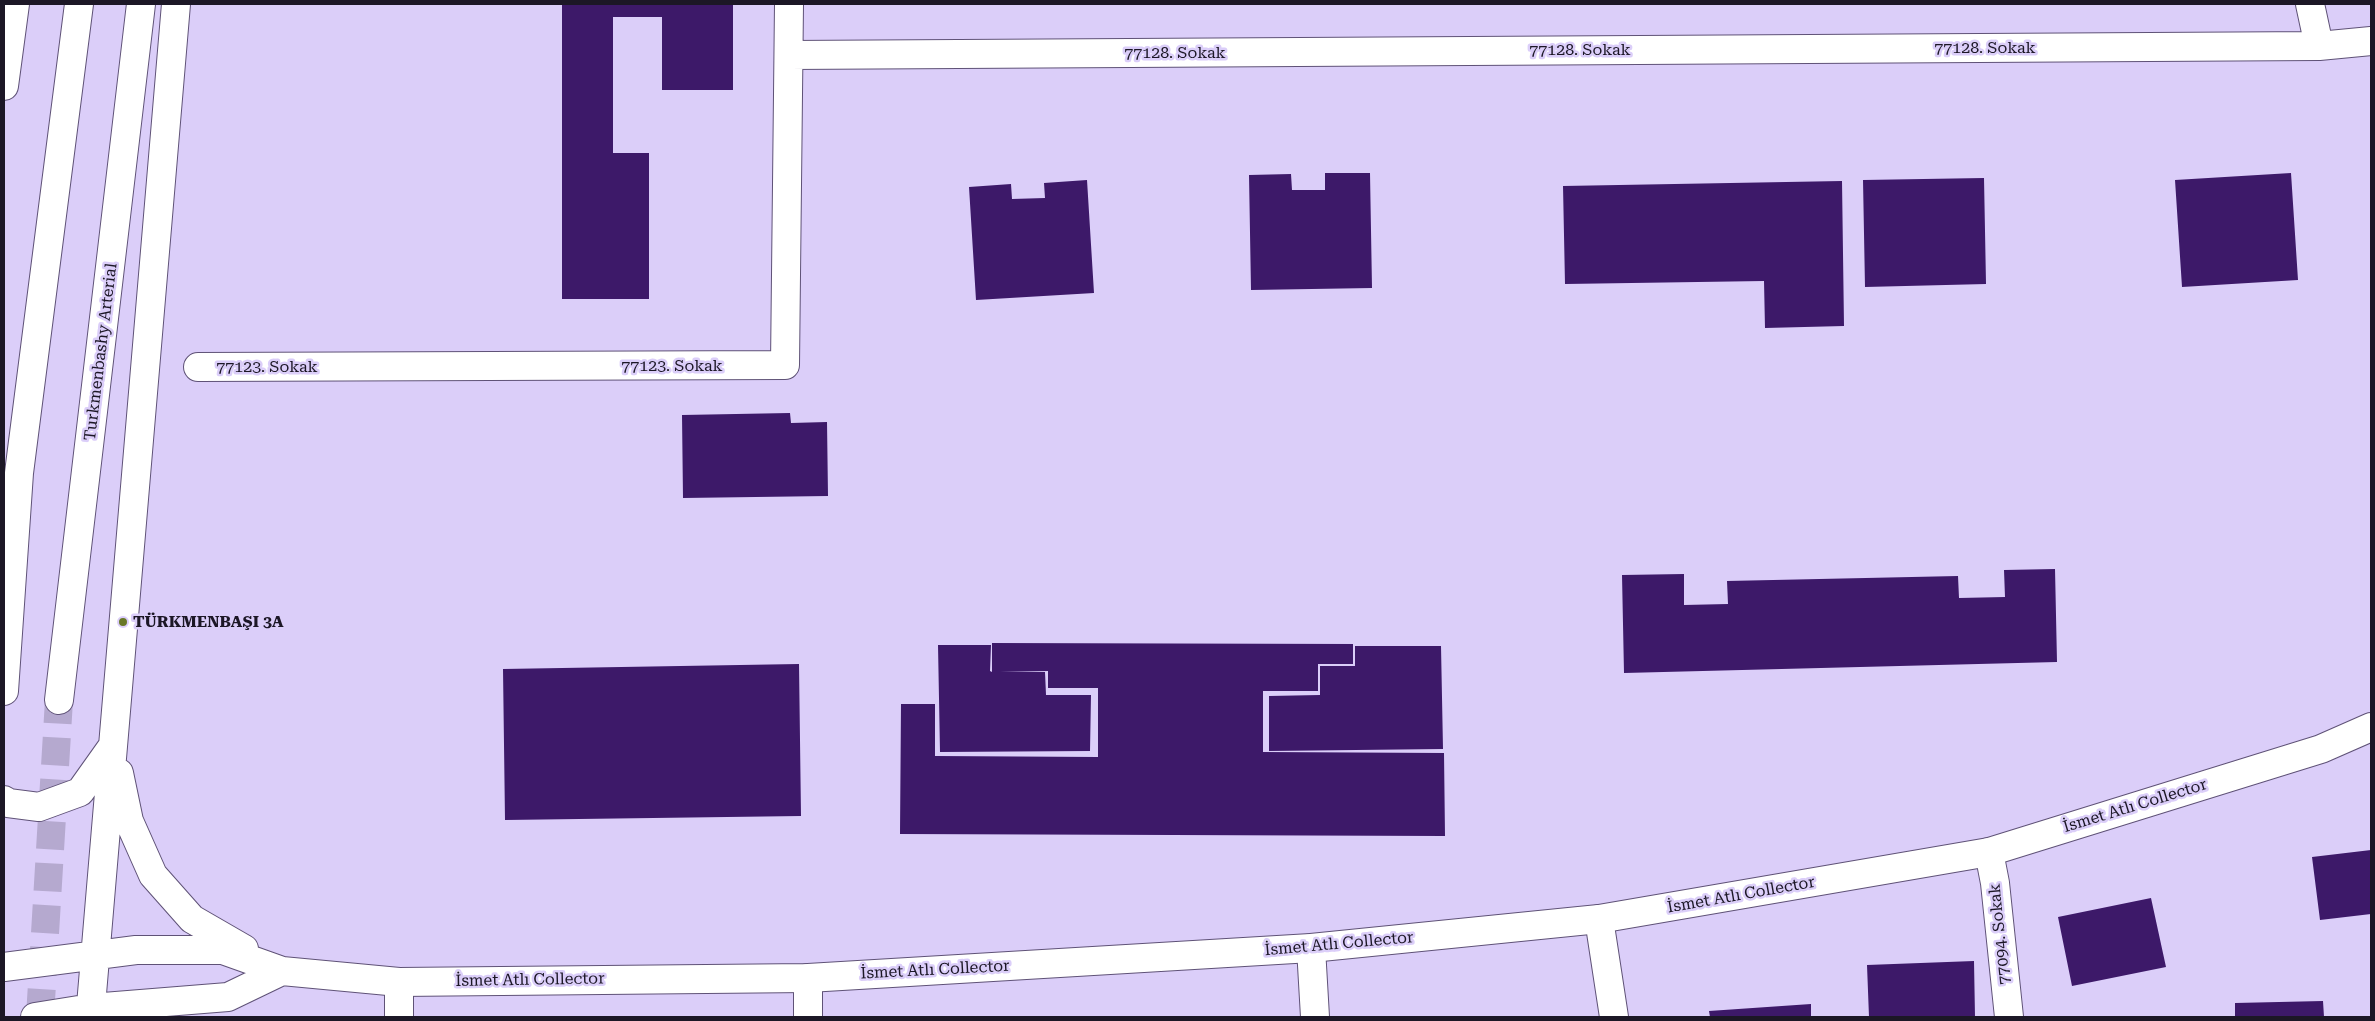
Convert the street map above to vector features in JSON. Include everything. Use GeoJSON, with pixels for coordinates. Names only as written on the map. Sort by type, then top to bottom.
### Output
{"type":"FeatureCollection","features":[{"type":"Feature","properties":{"kind":"main road"},"geometry":{"type":"LineString","coordinates":[[4,86],[15,4]]}},
{"type":"Feature","properties":{"kind":"main road"},"geometry":{"type":"LineString","coordinates":[[4,691],[19,473],[79,4]]}},
{"type":"Feature","properties":{"kind":"main road","name":"Turkmenbashy Arterial"},"geometry":{"type":"LineString","coordinates":[[59,700],[142,4]]}},
{"type":"Feature","properties":{"kind":"main road"},"geometry":{"type":"LineString","coordinates":[[90,1012],[176,4]]}},
{"type":"Feature","properties":{"kind":"main road","name":"77123. Sokak"},"geometry":{"type":"LineString","coordinates":[[198,367],[786,365],[789,4]]}},
{"type":"Feature","properties":{"kind":"main road"},"geometry":{"type":"LineString","coordinates":[[2310,4],[2319,46]]}},
{"type":"Feature","properties":{"kind":"main road","name":"77128. Sokak"},"geometry":{"type":"LineString","coordinates":[[789,55],[2319,46],[2371,41]]}},
{"type":"Feature","properties":{"kind":"main road","name":"İsmet Atlı Collector"},"geometry":{"type":"LineString","coordinates":[[282,971],[399,982],[808,978],[1311,948],[1599,919],[1989,852],[2321,749],[2371,727]]}},
{"type":"Feature","properties":{"kind":"main road"},"geometry":{"type":"LineString","coordinates":[[4,800],[8,803],[39,807],[80,792],[113,745]]}},
{"type":"Feature","properties":{"kind":"main road"},"geometry":{"type":"LineString","coordinates":[[113,745],[129,821],[153,875],[192,919],[282,971]]}},
{"type":"Feature","properties":{"kind":"main road","name":"77094. Sokak"},"geometry":{"type":"LineString","coordinates":[[1989,852],[1995,883],[2009,1017]]}},
{"type":"Feature","properties":{"kind":"main road"},"geometry":{"type":"LineString","coordinates":[[1599,919],[1614,1017]]}},
{"type":"Feature","properties":{"kind":"main road"},"geometry":{"type":"LineString","coordinates":[[1311,948],[1315,1017]]}},
{"type":"Feature","properties":{"kind":"main road"},"geometry":{"type":"LineString","coordinates":[[4,967],[136,950],[223,950],[282,971]]}},
{"type":"Feature","properties":{"kind":"main road"},"geometry":{"type":"LineString","coordinates":[[35,1017],[228,997],[282,971]]}},
{"type":"Feature","properties":{"kind":"main road"},"geometry":{"type":"LineString","coordinates":[[227,1017],[282,971]]}},
{"type":"Feature","properties":{"kind":"main road"},"geometry":{"type":"LineString","coordinates":[[808,978],[808,1017]]}},
{"type":"Feature","properties":{"kind":"main road"},"geometry":{"type":"LineString","coordinates":[[399,982],[399,1017]]}},
{"type":"Feature","properties":{"kind":"building"},"geometry":{"type":"Polygon","coordinates":[[[562,4],[733,4],[733,90],[662,90],[662,17],[613,17],[613,153],[649,153],[649,299],[562,299],[562,4]]]}},
{"type":"Feature","properties":{"kind":"building"},"geometry":{"type":"Polygon","coordinates":[[[1325,173],[1370,173],[1372,288],[1251,290],[1249,175],[1291,174],[1292,190],[1325,190],[1325,173]]]}},
{"type":"Feature","properties":{"kind":"building"},"geometry":{"type":"Polygon","coordinates":[[[2291,173],[2298,280],[2182,287],[2175,180],[2291,173]]]}},
{"type":"Feature","properties":{"kind":"building"},"geometry":{"type":"Polygon","coordinates":[[[1984,178],[1986,284],[1865,287],[1863,180],[1984,178]]]}},
{"type":"Feature","properties":{"kind":"building"},"geometry":{"type":"Polygon","coordinates":[[[1087,180],[1094,293],[976,300],[969,187],[1011,184],[1012,199],[1045,198],[1044,183],[1087,180]]]}},
{"type":"Feature","properties":{"kind":"building"},"geometry":{"type":"Polygon","coordinates":[[[1842,181],[1844,326],[1765,328],[1764,281],[1565,284],[1563,186],[1842,181]]]}},
{"type":"Feature","properties":{"kind":"building"},"geometry":{"type":"Polygon","coordinates":[[[790,413],[791,423],[827,422],[828,496],[683,498],[682,415],[790,413]]]}},
{"type":"Feature","properties":{"kind":"building"},"geometry":{"type":"Polygon","coordinates":[[[2055,569],[2057,662],[1624,673],[1622,575],[1684,574],[1684,605],[1728,604],[1727,581],[1958,576],[1959,598],[2005,597],[2004,570],[2055,569]]]}},
{"type":"Feature","properties":{"kind":"building"},"geometry":{"type":"Polygon","coordinates":[[[992,643],[1353,644],[1353,664],[1318,664],[1318,691],[1263,691],[1263,752],[1444,753],[1445,836],[900,834],[901,704],[935,704],[935,756],[1098,757],[1098,688],[1048,688],[1048,671],[1000,672],[1045,672],[1046,695],[1091,695],[1090,751],[940,752],[938,645],[991,645],[990,671],[992,672],[992,643]]]}},
{"type":"Feature","properties":{"kind":"building"},"geometry":{"type":"Polygon","coordinates":[[[1355,646],[1441,646],[1443,749],[1269,751],[1269,696],[1320,695],[1320,666],[1355,666],[1355,646]]]}},
{"type":"Feature","properties":{"kind":"building"},"geometry":{"type":"Polygon","coordinates":[[[799,664],[801,816],[505,820],[503,669],[799,664]]]}},
{"type":"Feature","properties":{"kind":"building"},"geometry":{"type":"Polygon","coordinates":[[[2371,850],[2371,914],[2320,920],[2312,857],[2371,850]]]}},
{"type":"Feature","properties":{"kind":"building"},"geometry":{"type":"Polygon","coordinates":[[[2151,898],[2166,967],[2072,986],[2058,917],[2151,898]]]}},
{"type":"Feature","properties":{"kind":"building"},"geometry":{"type":"Polygon","coordinates":[[[1974,961],[1975,1017],[1869,1017],[1867,965],[1974,961]]]}},
{"type":"Feature","properties":{"kind":"building"},"geometry":{"type":"Polygon","coordinates":[[[2323,1001],[2324,1017],[2235,1017],[2235,1003],[2323,1001]]]}},
{"type":"Feature","properties":{"kind":"building"},"geometry":{"type":"Polygon","coordinates":[[[1811,1004],[1811,1017],[1710,1017],[1709,1011],[1811,1004]]]}},
{"type":"Feature","properties":{"kind":"tunnel"},"geometry":{"type":"LineString","coordinates":[[40,1017],[59,700]]}},
{"type":"Feature","properties":{"kind":"place","name":"TÜRKMENBAŞI 3A"},"geometry":{"type":"Point","coordinates":[123,622]}}]}
